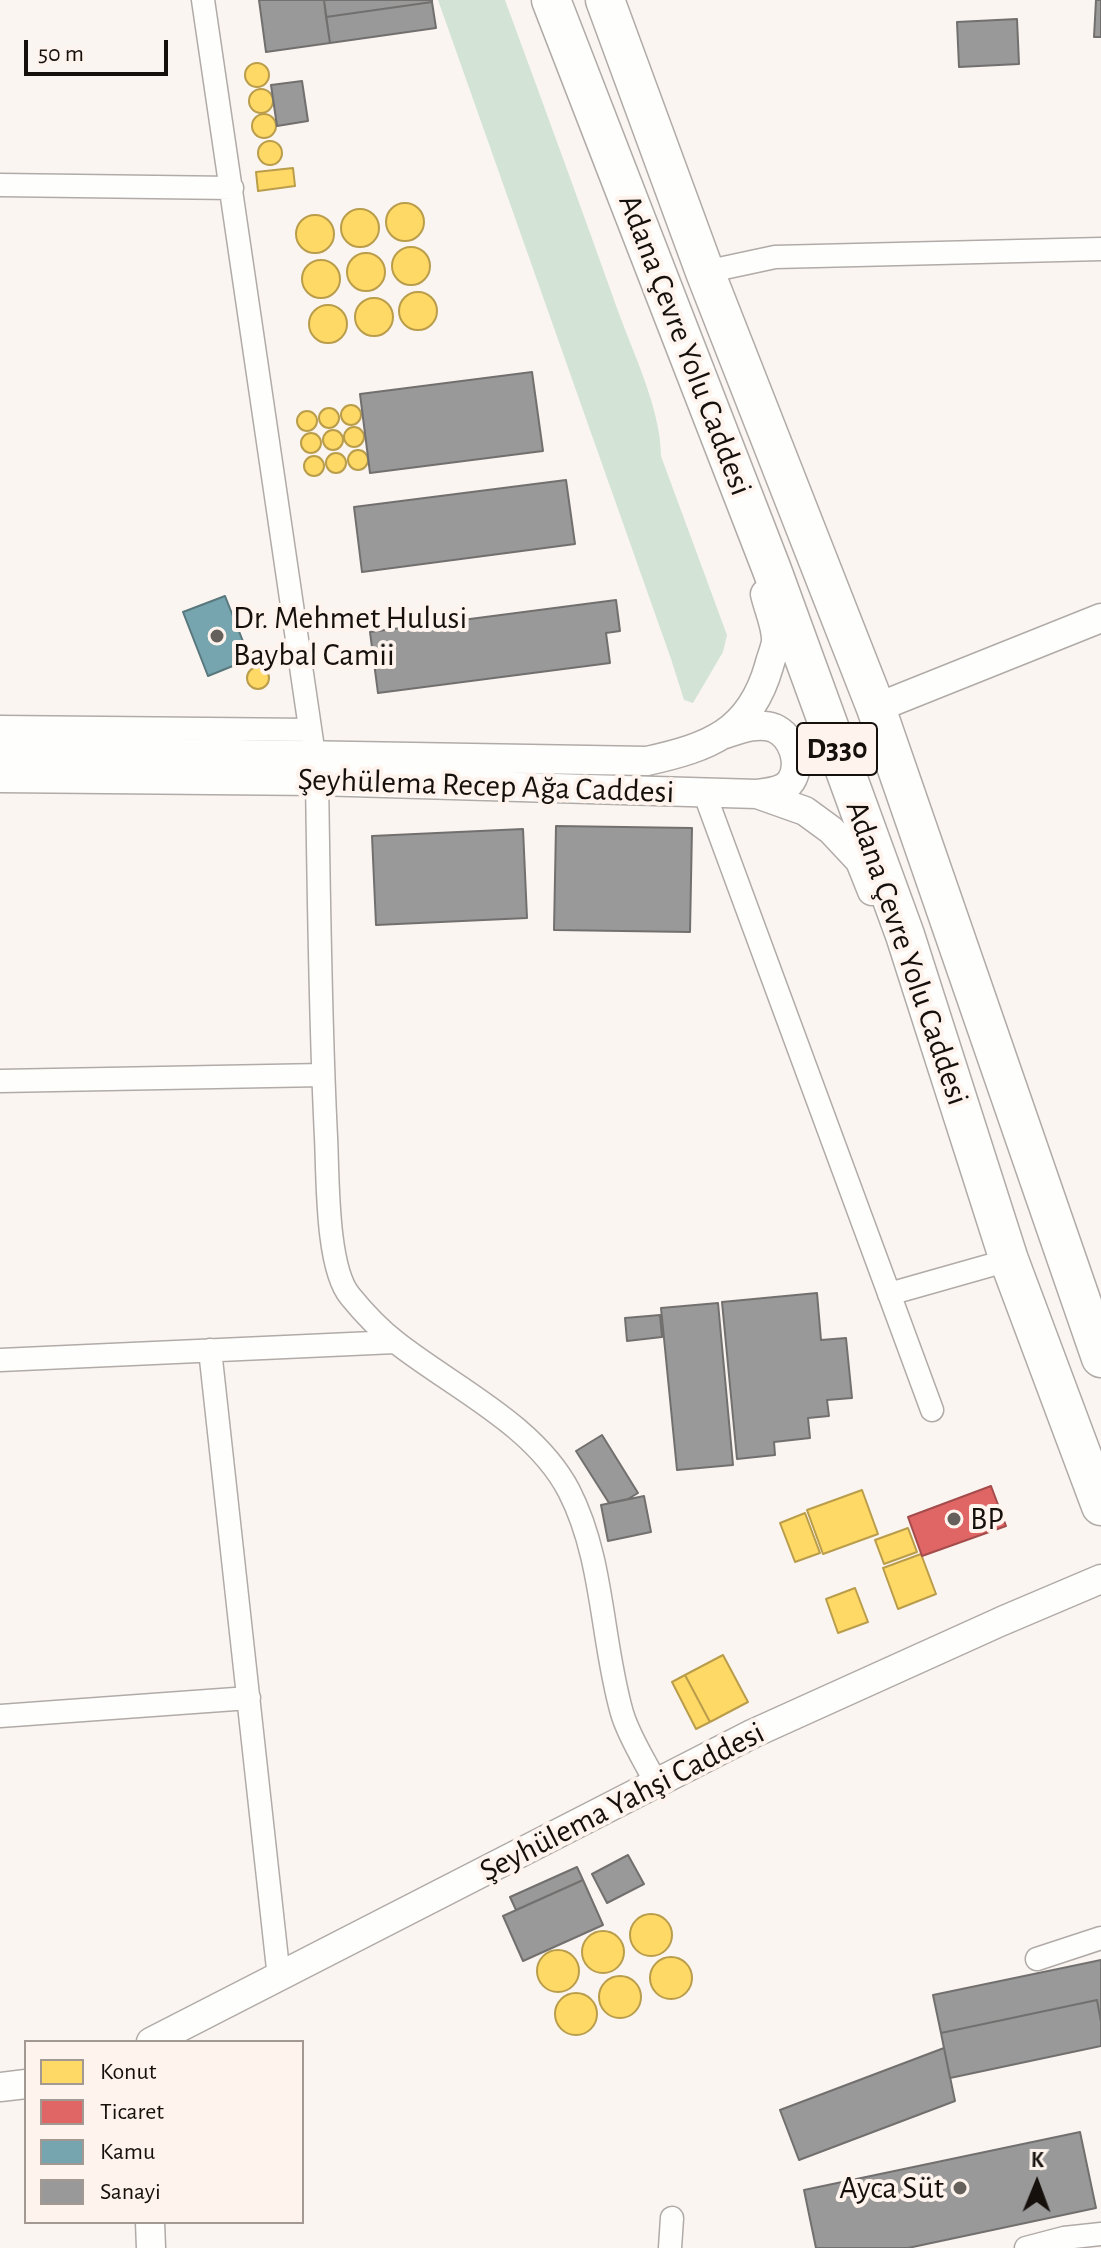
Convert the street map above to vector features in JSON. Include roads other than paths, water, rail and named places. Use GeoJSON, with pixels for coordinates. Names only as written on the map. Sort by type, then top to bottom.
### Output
{"type":"FeatureCollection","features":[{"type":"Feature","properties":{"kind":"highway","name":"Adana Çevre Yolu Caddesi"},"geometry":{"type":"LineString","coordinates":[[551,0],[772,570],[905,935],[1009,1260],[1101,1506]]}},
{"type":"Feature","properties":{"kind":"highway","name":"Adana Çevre Yolu Caddesi"},"geometry":{"type":"LineString","coordinates":[[605,0],[705,272],[876,708],[1101,1358]]}},
{"type":"Feature","properties":{"kind":"street"},"geometry":{"type":"LineString","coordinates":[[203,0],[314,755],[323,1075],[336,1263],[347,1293],[395,1342],[517,1429],[553,1466],[569,1489],[590,1537],[601,1615],[622,1715],[656,1783]]}},
{"type":"Feature","properties":{"kind":"street"},"geometry":{"type":"LineString","coordinates":[[0,185],[232,188]]}},
{"type":"Feature","properties":{"kind":"street"},"geometry":{"type":"LineString","coordinates":[[705,272],[775,257],[1101,249]]}},
{"type":"Feature","properties":{"kind":"street","name":"Şeyhülema Recep Ağa Caddesi"},"geometry":{"type":"LineString","coordinates":[[0,750],[647,761],[691,751],[725,734],[748,711],[762,689],[776,640],[765,594],[772,570]]}},
{"type":"Feature","properties":{"kind":"street"},"geometry":{"type":"LineString","coordinates":[[876,708],[1101,618]]}},
{"type":"Feature","properties":{"kind":"street"},"geometry":{"type":"LineString","coordinates":[[725,734],[750,726],[775,728],[792,744],[797,763],[791,782],[779,791],[757,794]]}},
{"type":"Feature","properties":{"kind":"street"},"geometry":{"type":"LineString","coordinates":[[0,727],[314,755]]}},
{"type":"Feature","properties":{"kind":"street","name":"Şeyhülema Recep Ağa Caddesi"},"geometry":{"type":"LineString","coordinates":[[0,778],[314,755],[704,792],[757,794],[805,811],[831,830],[860,861],[882,916],[905,935]]}},
{"type":"Feature","properties":{"kind":"street"},"geometry":{"type":"LineString","coordinates":[[704,792],[932,1410]]}},
{"type":"Feature","properties":{"kind":"street"},"geometry":{"type":"LineString","coordinates":[[0,1081],[323,1075]]}},
{"type":"Feature","properties":{"kind":"street"},"geometry":{"type":"LineString","coordinates":[[889,1294],[1009,1260]]}},
{"type":"Feature","properties":{"kind":"street"},"geometry":{"type":"LineString","coordinates":[[0,1360],[395,1342]]}},
{"type":"Feature","properties":{"kind":"street"},"geometry":{"type":"LineString","coordinates":[[210,1350],[279,1978]]}},
{"type":"Feature","properties":{"kind":"street","name":"Şeyhülema Yahşi Caddesi"},"geometry":{"type":"LineString","coordinates":[[155,2040],[752,1734],[1101,1579]]}},
{"type":"Feature","properties":{"kind":"street"},"geometry":{"type":"LineString","coordinates":[[0,1716],[249,1698]]}},
{"type":"Feature","properties":{"kind":"street"},"geometry":{"type":"LineString","coordinates":[[1037,1959],[1101,1938]]}},
{"type":"Feature","properties":{"kind":"street"},"geometry":{"type":"LineString","coordinates":[[0,2087],[24,2084]]}},
{"type":"Feature","properties":{"kind":"street"},"geometry":{"type":"LineString","coordinates":[[670,2248],[672,2218]]}},
{"type":"Feature","properties":{"kind":"street"},"geometry":{"type":"LineString","coordinates":[[150,2224],[151,2248]]}},
{"type":"Feature","properties":{"kind":"street"},"geometry":{"type":"LineString","coordinates":[[1026,2248],[1064,2238],[1101,2234]]}},
{"type":"Feature","properties":{"kind":"place","name":"Dr. Mehmet Hulusi Baybal Camii"},"geometry":{"type":"Point","coordinates":[217,636]}},
{"type":"Feature","properties":{"kind":"place","name":"BP"},"geometry":{"type":"Point","coordinates":[954,1519]}},
{"type":"Feature","properties":{"kind":"place","name":"Ayca Süt"},"geometry":{"type":"Point","coordinates":[960,2188]}}]}
